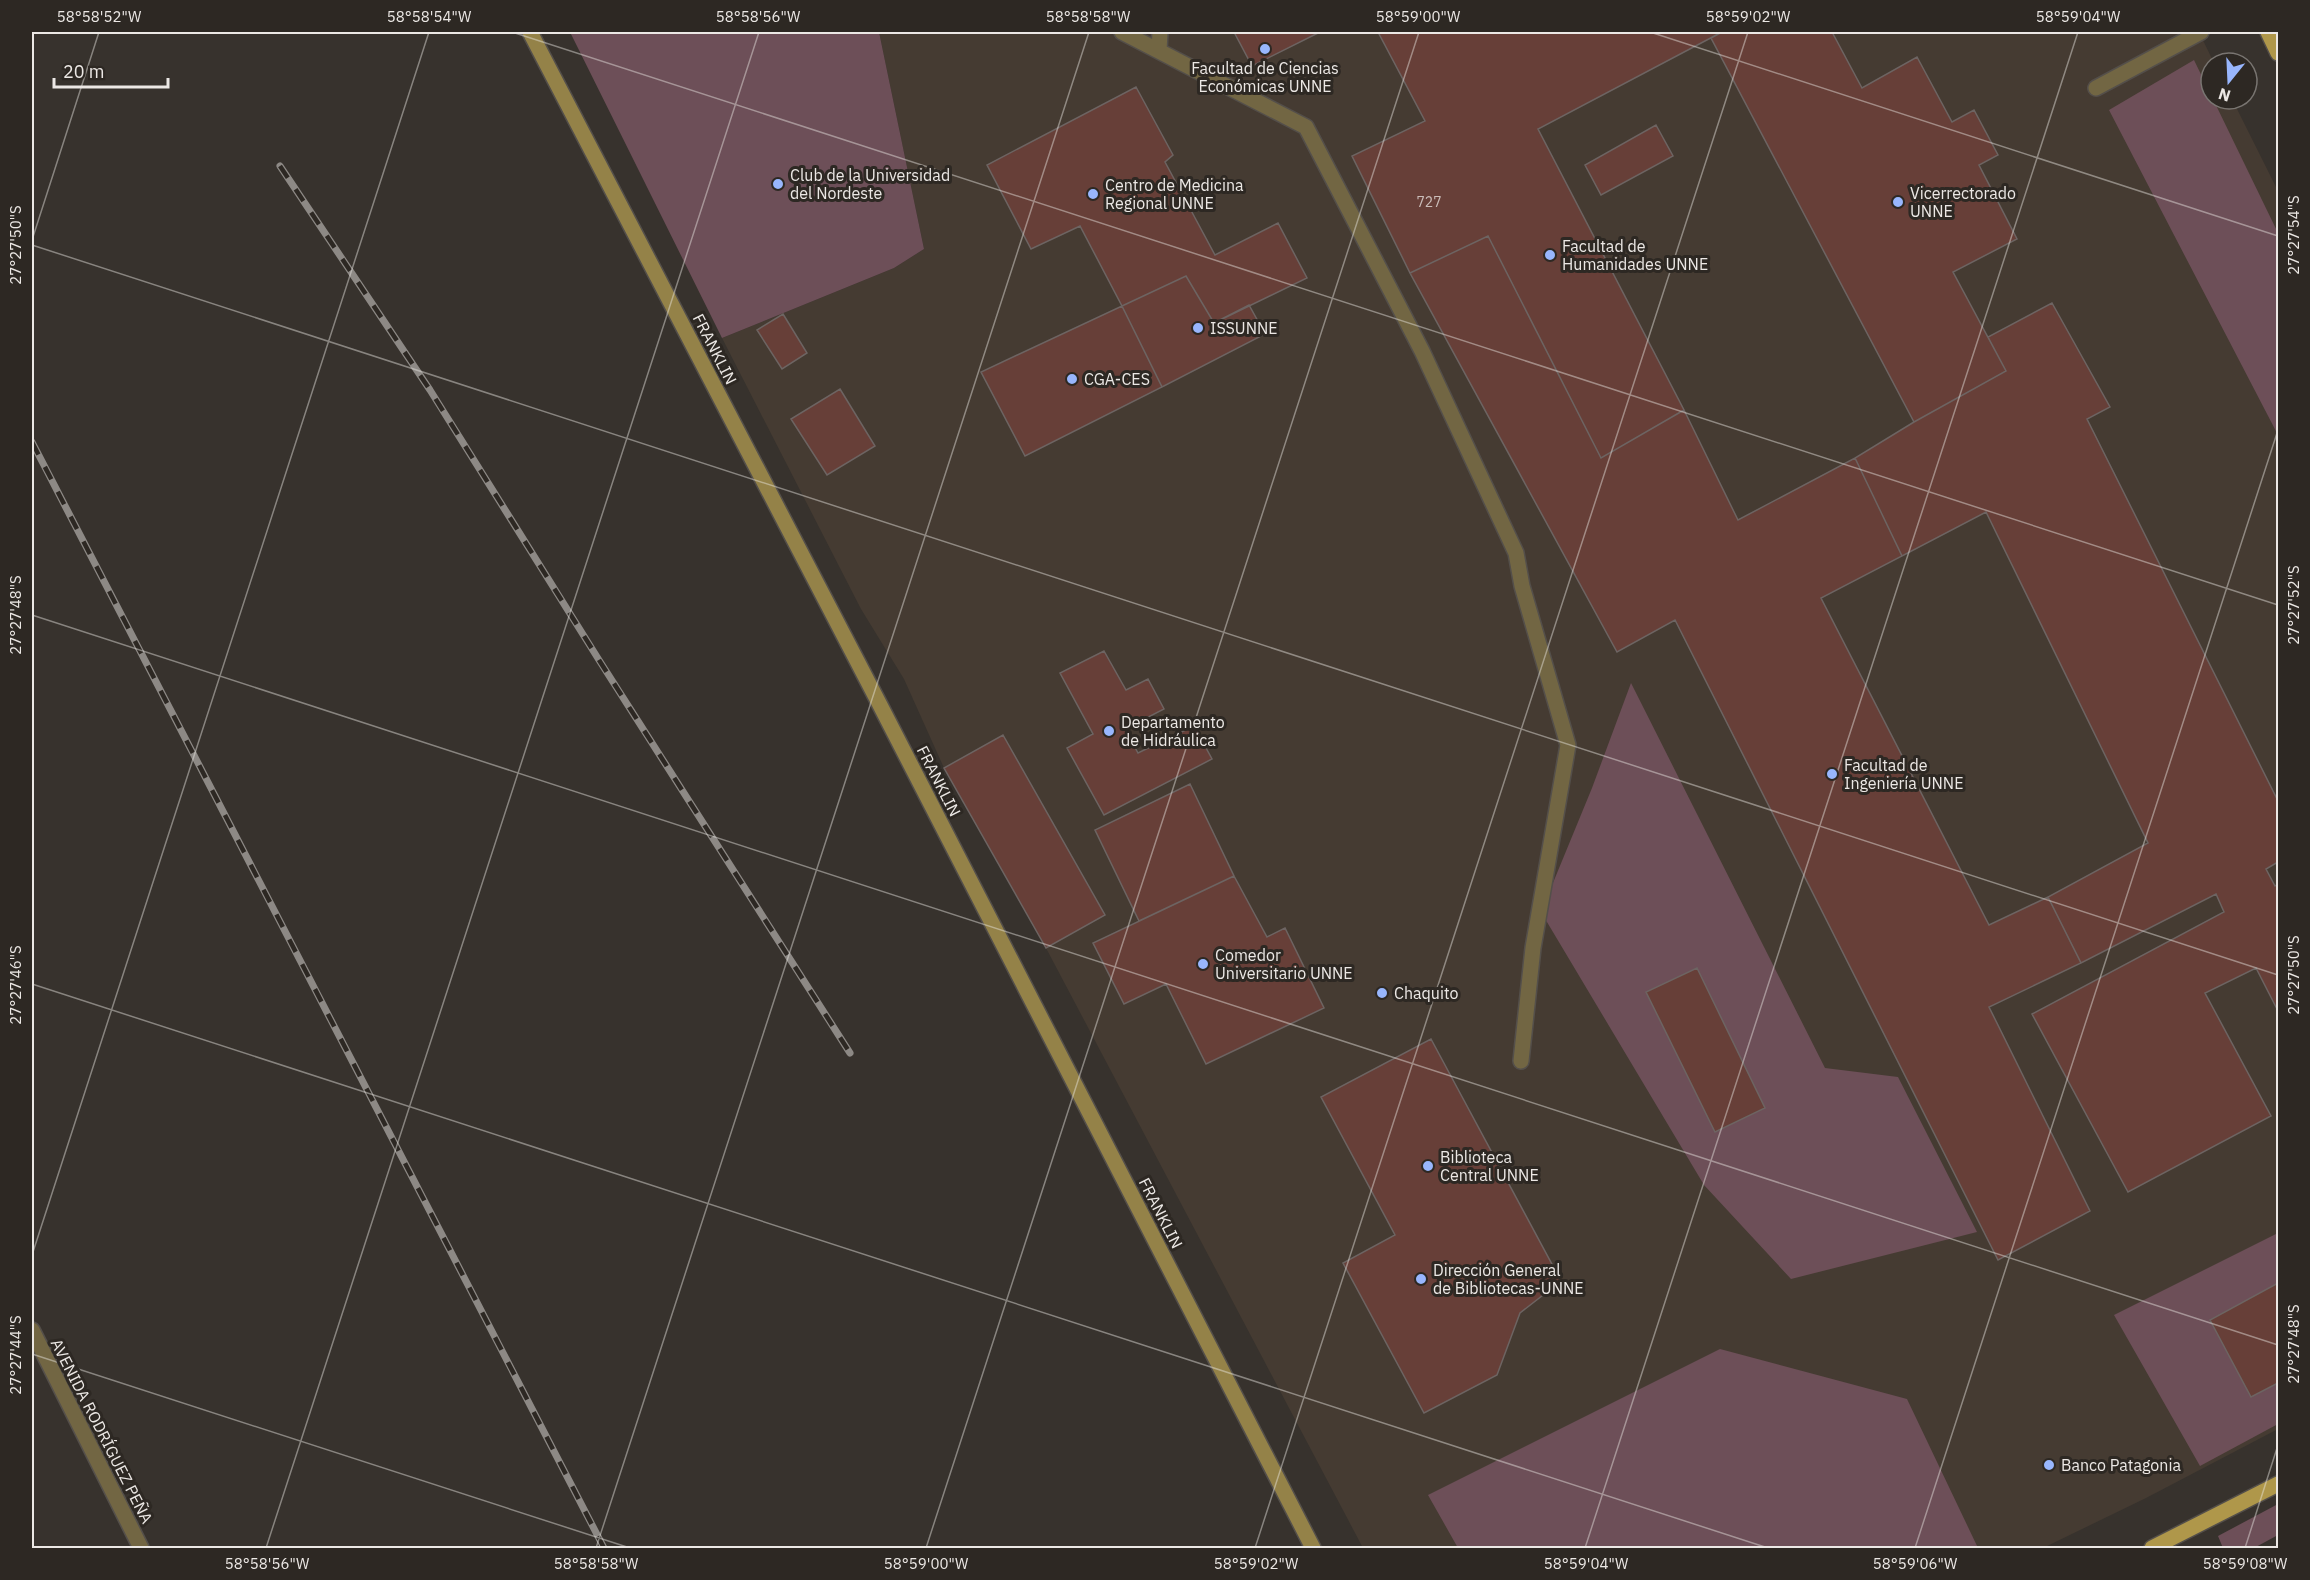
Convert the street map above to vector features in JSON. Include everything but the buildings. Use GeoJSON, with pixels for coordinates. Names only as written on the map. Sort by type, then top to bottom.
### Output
{"type":"FeatureCollection","features":[{"type":"Feature","properties":{"kind":"main road"},"geometry":{"type":"LineString","coordinates":[[2268,32],[2278,53]]}},
{"type":"Feature","properties":{"kind":"main road"},"geometry":{"type":"LineString","coordinates":[[2152,1548],[2173,1544],[2278,1484]]}},
{"type":"Feature","properties":{"kind":"street","name":"FRANKLIN"},"geometry":{"type":"LineString","coordinates":[[530,32],[874,694],[1313,1548]]}},
{"type":"Feature","properties":{"kind":"street"},"geometry":{"type":"LineString","coordinates":[[1122,32],[1306,127],[1422,351],[1515,553],[1522,586],[1568,746],[1533,948],[1521,1061]]}},
{"type":"Feature","properties":{"kind":"street"},"geometry":{"type":"LineString","coordinates":[[1159,51],[1160,32]]}},
{"type":"Feature","properties":{"kind":"street"},"geometry":{"type":"LineString","coordinates":[[2096,88],[2201,32]]}},
{"type":"Feature","properties":{"kind":"street","name":"AVENIDA RODRÍGUEZ PEÑA"},"geometry":{"type":"LineString","coordinates":[[32,1330],[141,1548]]}},
{"type":"Feature","properties":{"kind":"shaded area","name":"Club de la Universidad del Nordeste"},"geometry":{"type":"Polygon","coordinates":[[[570,32],[879,32],[924,249],[894,268],[722,338],[570,32]]]}},
{"type":"Feature","properties":{"kind":"shaded area"},"geometry":{"type":"Polygon","coordinates":[[[879,32],[2199,32],[2208,51],[2199,51],[2199,111],[2238,111],[2278,191],[2278,1429],[2146,1498],[2043,1548],[1363,1548],[1046,948],[944,768],[904,679],[861,609],[722,338],[894,268],[924,249],[879,32]]]}},
{"type":"Feature","properties":{"kind":"shaded area"},"geometry":{"type":"Polygon","coordinates":[[[2194,60],[2199,70],[2199,111],[2219,111],[2278,233],[2278,435],[2109,110],[2194,60]]]}},
{"type":"Feature","properties":{"kind":"shaded area"},"geometry":{"type":"Polygon","coordinates":[[[1631,683],[1825,1068],[1898,1077],[1977,1232],[1791,1279],[1704,1185],[1541,912],[1592,788],[1631,683]]]}},
{"type":"Feature","properties":{"kind":"shaded area"},"geometry":{"type":"Polygon","coordinates":[[[2278,1233],[2278,1424],[2200,1466],[2114,1315],[2278,1233]]]}},
{"type":"Feature","properties":{"kind":"shaded area"},"geometry":{"type":"Polygon","coordinates":[[[1720,1349],[1907,1399],[1978,1548],[1458,1548],[1428,1495],[1720,1349]]]}},
{"type":"Feature","properties":{"kind":"shaded area"},"geometry":{"type":"Polygon","coordinates":[[[2278,1504],[2278,1535],[2254,1548],[2223,1548],[2218,1536],[2278,1504]]]}},
{"type":"Feature","properties":{"kind":"railway"},"geometry":{"type":"LineString","coordinates":[[280,166],[430,390],[850,1053]]}},
{"type":"Feature","properties":{"kind":"railway"},"geometry":{"type":"LineString","coordinates":[[32,442],[604,1548]]}},
{"type":"Feature","properties":{"kind":"place","name":"Facultad de Ciencias Económicas UNNE"},"geometry":{"type":"Point","coordinates":[1265,49]}},
{"type":"Feature","properties":{"kind":"place","name":"Club de la Universidad del Nordeste"},"geometry":{"type":"Point","coordinates":[778,184]}},
{"type":"Feature","properties":{"kind":"place","name":"Centro de Medicina Regional UNNE"},"geometry":{"type":"Point","coordinates":[1093,194]}},
{"type":"Feature","properties":{"kind":"place","name":"Vicerrectorado UNNE"},"geometry":{"type":"Point","coordinates":[1898,202]}},
{"type":"Feature","properties":{"kind":"place","name":"Facultad de Humanidades UNNE"},"geometry":{"type":"Point","coordinates":[1550,255]}},
{"type":"Feature","properties":{"kind":"place","name":"ISSUNNE"},"geometry":{"type":"Point","coordinates":[1198,328]}},
{"type":"Feature","properties":{"kind":"place","name":"CGA-CES"},"geometry":{"type":"Point","coordinates":[1072,379]}},
{"type":"Feature","properties":{"kind":"place","name":"Departamento de Hidráulica"},"geometry":{"type":"Point","coordinates":[1109,731]}},
{"type":"Feature","properties":{"kind":"place","name":"Facultad de Ingeniería UNNE"},"geometry":{"type":"Point","coordinates":[1832,774]}},
{"type":"Feature","properties":{"kind":"place","name":"Comedor Universitario UNNE"},"geometry":{"type":"Point","coordinates":[1203,964]}},
{"type":"Feature","properties":{"kind":"place","name":"Chaquito"},"geometry":{"type":"Point","coordinates":[1382,993]}},
{"type":"Feature","properties":{"kind":"place","name":"Biblioteca Central UNNE"},"geometry":{"type":"Point","coordinates":[1428,1166]}},
{"type":"Feature","properties":{"kind":"place","name":"Dirección General de Bibliotecas-UNNE"},"geometry":{"type":"Point","coordinates":[1421,1279]}},
{"type":"Feature","properties":{"kind":"place","name":"Banco Patagonia"},"geometry":{"type":"Point","coordinates":[2049,1465]}}]}
